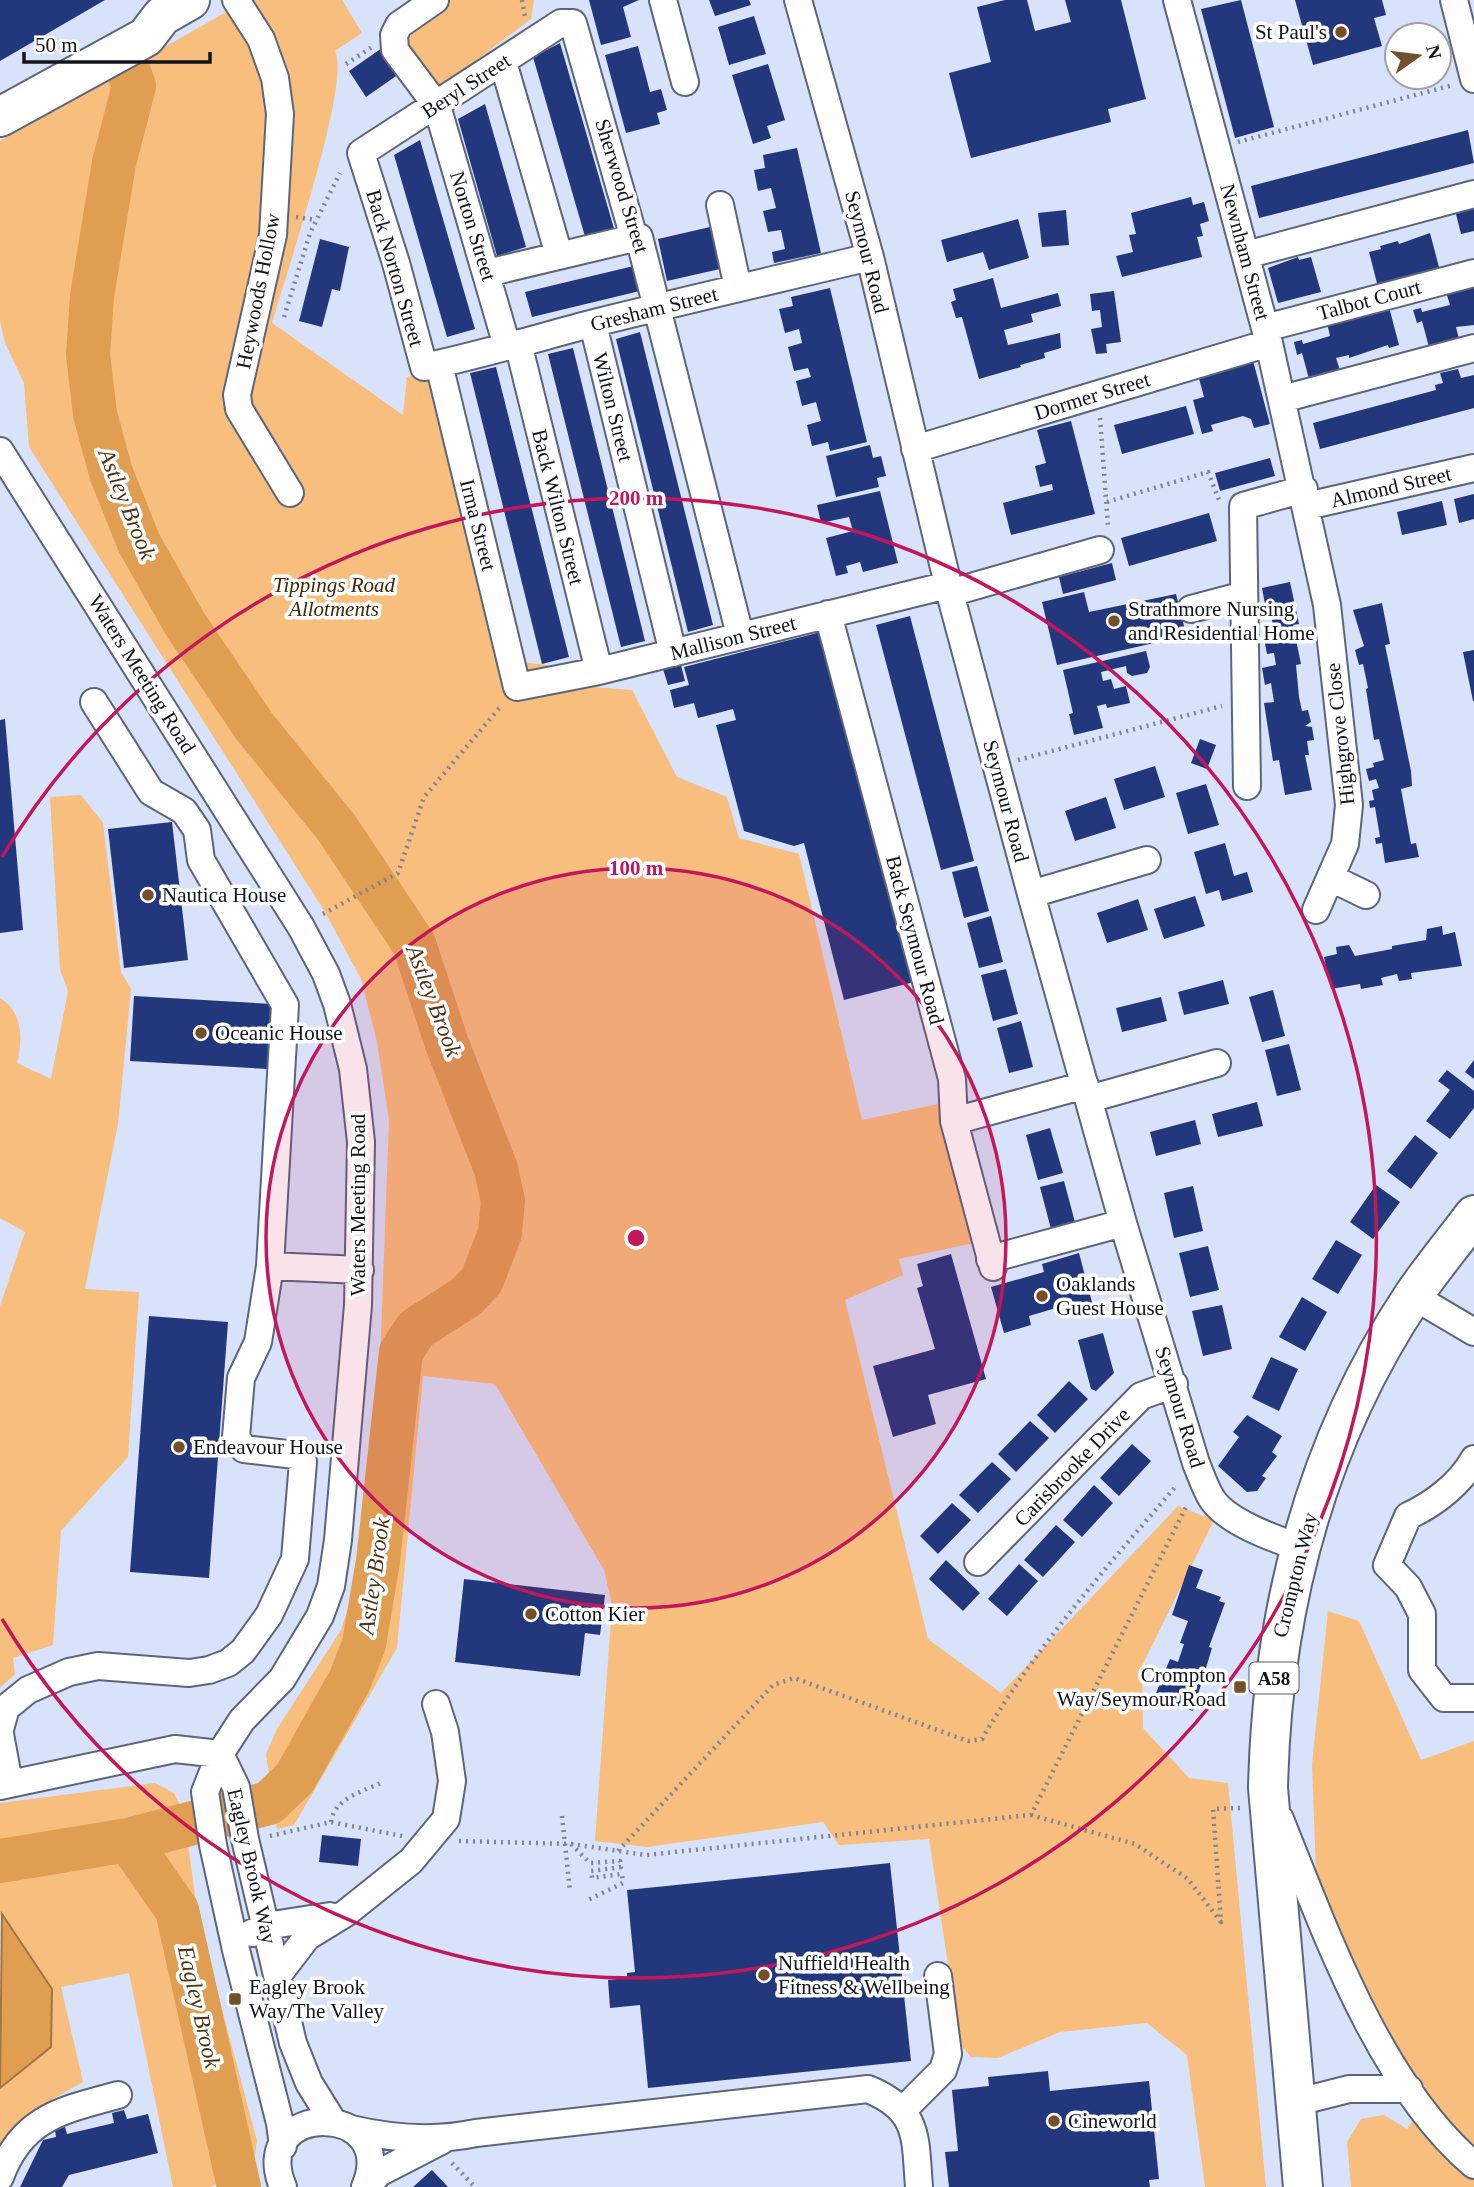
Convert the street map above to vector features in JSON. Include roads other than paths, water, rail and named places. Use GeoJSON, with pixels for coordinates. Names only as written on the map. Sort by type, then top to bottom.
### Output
{"type":"FeatureCollection","features":[{"type":"Feature","properties":{"kind":"highway"},"geometry":{"type":"LineString","coordinates":[[0,87],[136,17],[176,8]]}},
{"type":"Feature","properties":{"kind":"highway"},"geometry":{"type":"LineString","coordinates":[[0,117],[146,37],[176,8]]}},
{"type":"Feature","properties":{"kind":"highway","name":"Crompton Way"},"geometry":{"type":"LineString","coordinates":[[1303,2187],[1268,1798],[1269,1722],[1277,1651],[1298,1547],[1327,1459],[1354,1401],[1413,1296],[1474,1215]]}},
{"type":"Feature","properties":{"kind":"street","name":"Heywoods Hollow"},"geometry":{"type":"LineString","coordinates":[[236,0],[261,39],[275,78],[280,114],[273,235],[237,395],[239,409],[290,493]]}},
{"type":"Feature","properties":{"kind":"street","name":"Norton Street"},"geometry":{"type":"LineString","coordinates":[[435,0],[399,25],[394,35],[395,50],[436,106],[487,273],[513,345]]}},
{"type":"Feature","properties":{"kind":"street"},"geometry":{"type":"LineString","coordinates":[[663,0],[685,82]]}},
{"type":"Feature","properties":{"kind":"street","name":"Seymour Road"},"geometry":{"type":"LineString","coordinates":[[798,0],[870,257],[949,589],[1031,894],[1123,1223],[1196,1463],[1206,1489],[1221,1510],[1265,1535],[1298,1547]]}},
{"type":"Feature","properties":{"kind":"street","name":"Newnham Street"},"geometry":{"type":"LineString","coordinates":[[1177,0],[1267,335],[1306,498]]}},
{"type":"Feature","properties":{"kind":"street"},"geometry":{"type":"LineString","coordinates":[[1454,0],[1467,81]]}},
{"type":"Feature","properties":{"kind":"street","name":"Beryl Street"},"geometry":{"type":"LineString","coordinates":[[361,153],[561,23],[573,23]]}},
{"type":"Feature","properties":{"kind":"street","name":"Sherwood Street"},"geometry":{"type":"LineString","coordinates":[[573,23],[634,238],[639,237],[658,308]]}},
{"type":"Feature","properties":{"kind":"street"},"geometry":{"type":"LineString","coordinates":[[503,62],[559,255]]}},
{"type":"Feature","properties":{"kind":"street","name":"Back Norton Street"},"geometry":{"type":"LineString","coordinates":[[361,153],[396,263],[424,367],[439,364]]}},
{"type":"Feature","properties":{"kind":"street"},"geometry":{"type":"LineString","coordinates":[[1246,255],[1474,194]]}},
{"type":"Feature","properties":{"kind":"street"},"geometry":{"type":"LineString","coordinates":[[720,205],[738,288]]}},
{"type":"Feature","properties":{"kind":"street"},"geometry":{"type":"LineString","coordinates":[[487,273],[634,238]]}},
{"type":"Feature","properties":{"kind":"street","name":"Gresham Street"},"geometry":{"type":"LineString","coordinates":[[439,364],[870,257]]}},
{"type":"Feature","properties":{"kind":"street","name":"Talbot Court"},"geometry":{"type":"LineString","coordinates":[[1267,335],[1474,273]]}},
{"type":"Feature","properties":{"kind":"street"},"geometry":{"type":"LineString","coordinates":[[658,308],[740,635]]}},
{"type":"Feature","properties":{"kind":"street","name":"Wilton Street"},"geometry":{"type":"LineString","coordinates":[[593,324],[673,653]]}},
{"type":"Feature","properties":{"kind":"street","name":"Dormer Street"},"geometry":{"type":"LineString","coordinates":[[915,449],[1098,394],[1267,335]]}},
{"type":"Feature","properties":{"kind":"street","name":"Back Wilton Street"},"geometry":{"type":"LineString","coordinates":[[513,345],[599,671]]}},
{"type":"Feature","properties":{"kind":"street"},"geometry":{"type":"LineString","coordinates":[[1282,399],[1474,348]]}},
{"type":"Feature","properties":{"kind":"street","name":"Irma Street"},"geometry":{"type":"LineString","coordinates":[[439,364],[517,687]]}},
{"type":"Feature","properties":{"kind":"street","name":"Waters Meeting Road"},"geometry":{"type":"LineString","coordinates":[[4,468],[302,928],[326,974],[346,1035],[359,1106],[360,1270],[338,1540],[331,1586],[303,1647],[263,1701],[242,1720],[220,1754]]}},
{"type":"Feature","properties":{"kind":"street","name":"Almond Street"},"geometry":{"type":"LineString","coordinates":[[1244,595],[1243,506],[1306,498],[1474,468]]}},
{"type":"Feature","properties":{"kind":"street","name":"Highgrove Close"},"geometry":{"type":"LineString","coordinates":[[1306,498],[1327,605],[1349,805],[1345,844],[1316,910]]}},
{"type":"Feature","properties":{"kind":"street","name":"Mallison Street"},"geometry":{"type":"LineString","coordinates":[[517,687],[599,671],[828,614],[949,589],[1100,550]]}},
{"type":"Feature","properties":{"kind":"street"},"geometry":{"type":"LineString","coordinates":[[1191,609],[1244,595],[1247,786]]}},
{"type":"Feature","properties":{"kind":"street","name":"Back Seymour Road"},"geometry":{"type":"LineString","coordinates":[[828,614],[953,1079],[954,1121],[991,1263],[1123,1223]]}},
{"type":"Feature","properties":{"kind":"street"},"geometry":{"type":"LineString","coordinates":[[94,702],[151,792],[184,811],[197,830],[201,860],[285,1005],[270,1266],[258,1342],[241,1378],[236,1437],[243,1449],[295,1455],[303,1462],[295,1559],[269,1615],[243,1651],[228,1663],[209,1670],[189,1673],[98,1666],[69,1672],[28,1690],[6,1709],[0,1732],[5,1785],[175,1749],[220,1754]]}},
{"type":"Feature","properties":{"kind":"street"},"geometry":{"type":"LineString","coordinates":[[1031,894],[1146,860]]}},
{"type":"Feature","properties":{"kind":"street"},"geometry":{"type":"LineString","coordinates":[[1331,878],[1366,895]]}},
{"type":"Feature","properties":{"kind":"street"},"geometry":{"type":"LineString","coordinates":[[954,1121],[1217,1063]]}},
{"type":"Feature","properties":{"kind":"street"},"geometry":{"type":"LineString","coordinates":[[270,1266],[360,1270]]}},
{"type":"Feature","properties":{"kind":"street"},"geometry":{"type":"LineString","coordinates":[[1413,1296],[1474,1332]]}},
{"type":"Feature","properties":{"kind":"street","name":"Carisbrooke Drive"},"geometry":{"type":"LineString","coordinates":[[978,1562],[1141,1396],[1174,1384]]}},
{"type":"Feature","properties":{"kind":"street"},"geometry":{"type":"LineString","coordinates":[[1474,1459],[1467,1472],[1428,1507],[1408,1516],[1387,1565],[1408,1587],[1422,1614],[1422,1670],[1444,1698],[1474,1699]]}},
{"type":"Feature","properties":{"kind":"street"},"geometry":{"type":"LineString","coordinates":[[278,1975],[307,1937],[346,1913],[411,1861],[446,1819],[452,1781],[445,1732],[436,1704]]}},
{"type":"Feature","properties":{"kind":"street","name":"Eagley Brook Way"},"geometry":{"type":"LineString","coordinates":[[220,1754],[257,1838],[266,1927],[293,2043],[309,2082],[342,2125],[368,2150],[370,2164],[366,2187]]}},
{"type":"Feature","properties":{"kind":"street","name":"Eagley Brook Way"},"geometry":{"type":"LineString","coordinates":[[220,1754],[205,1792],[213,1845],[236,1950],[280,2123],[283,2146],[278,2173],[282,2187]]}},
{"type":"Feature","properties":{"kind":"street"},"geometry":{"type":"LineString","coordinates":[[1268,1798],[1328,1938],[1373,2030],[1409,2089],[1451,2145],[1474,2165]]}},
{"type":"Feature","properties":{"kind":"street"},"geometry":{"type":"LineString","coordinates":[[236,1950],[252,1933],[266,1927],[346,1913]]}},
{"type":"Feature","properties":{"kind":"street"},"geometry":{"type":"LineString","coordinates":[[903,2109],[943,2070],[948,2054],[939,1976]]}},
{"type":"Feature","properties":{"kind":"street"},"geometry":{"type":"LineString","coordinates":[[366,2187],[379,2173],[438,2142],[477,2133],[868,2089],[888,2097],[903,2109],[913,2126],[919,2187]]}},
{"type":"Feature","properties":{"kind":"street"},"geometry":{"type":"LineString","coordinates":[[1294,2103],[1349,2089],[1409,2089]]}},
{"type":"Feature","properties":{"kind":"street"},"geometry":{"type":"LineString","coordinates":[[0,2178],[13,2151],[41,2120],[118,2095]]}},
{"type":"Feature","properties":{"kind":"street"},"geometry":{"type":"LineString","coordinates":[[283,2146],[303,2125],[342,2125],[384,2136],[438,2142]]}},
{"type":"Feature","properties":{"kind":"waterway","name":"Astley Brook"},"geometry":{"type":"LineString","coordinates":[[0,1861],[128,1840],[269,1803],[295,1778],[350,1680],[364,1644],[378,1561],[401,1352],[416,1329],[466,1297],[482,1280],[500,1233],[503,1201],[496,1169],[447,1044],[414,944],[336,827],[254,726],[185,624],[139,543],[111,473],[95,414],[88,355],[92,296],[114,163],[134,86],[129,72]]}},
{"type":"Feature","properties":{"kind":"waterway","name":"Eagley Brook"},"geometry":{"type":"LineString","coordinates":[[128,1840],[177,1910],[239,2187]]}},
{"type":"Feature","properties":{"kind":"place","name":"St Paul's"},"geometry":{"type":"Point","coordinates":[1341,32]}},
{"type":"Feature","properties":{"kind":"place","name":"Strathmore Nursing and Residential Home"},"geometry":{"type":"Point","coordinates":[1114,621]}},
{"type":"Feature","properties":{"kind":"place","name":"Nautica House"},"geometry":{"type":"Point","coordinates":[148,895]}},
{"type":"Feature","properties":{"kind":"place","name":"Oceanic House"},"geometry":{"type":"Point","coordinates":[201,1033]}},
{"type":"Feature","properties":{"kind":"place","name":"Oaklands Guest House"},"geometry":{"type":"Point","coordinates":[1042,1296]}},
{"type":"Feature","properties":{"kind":"place","name":"Endeavour House"},"geometry":{"type":"Point","coordinates":[179,1447]}},
{"type":"Feature","properties":{"kind":"place","name":"Cotton Kier"},"geometry":{"type":"Point","coordinates":[531,1614]}},
{"type":"Feature","properties":{"kind":"place","name":"Crompton Way/Seymour Road"},"geometry":{"type":"Point","coordinates":[1240,1687]}},
{"type":"Feature","properties":{"kind":"place","name":"Nuffield Health Fitness & Wellbeing"},"geometry":{"type":"Point","coordinates":[764,1975]}},
{"type":"Feature","properties":{"kind":"place","name":"Eagley Brook Way/The Valley"},"geometry":{"type":"Point","coordinates":[235,1999]}},
{"type":"Feature","properties":{"kind":"place","name":"Cineworld"},"geometry":{"type":"Point","coordinates":[1054,2121]}},
{"type":"Feature","properties":{"kind":"park label","name":"Tippings Road Allotments"},"geometry":{"type":"Point","coordinates":[334,597]}}]}
